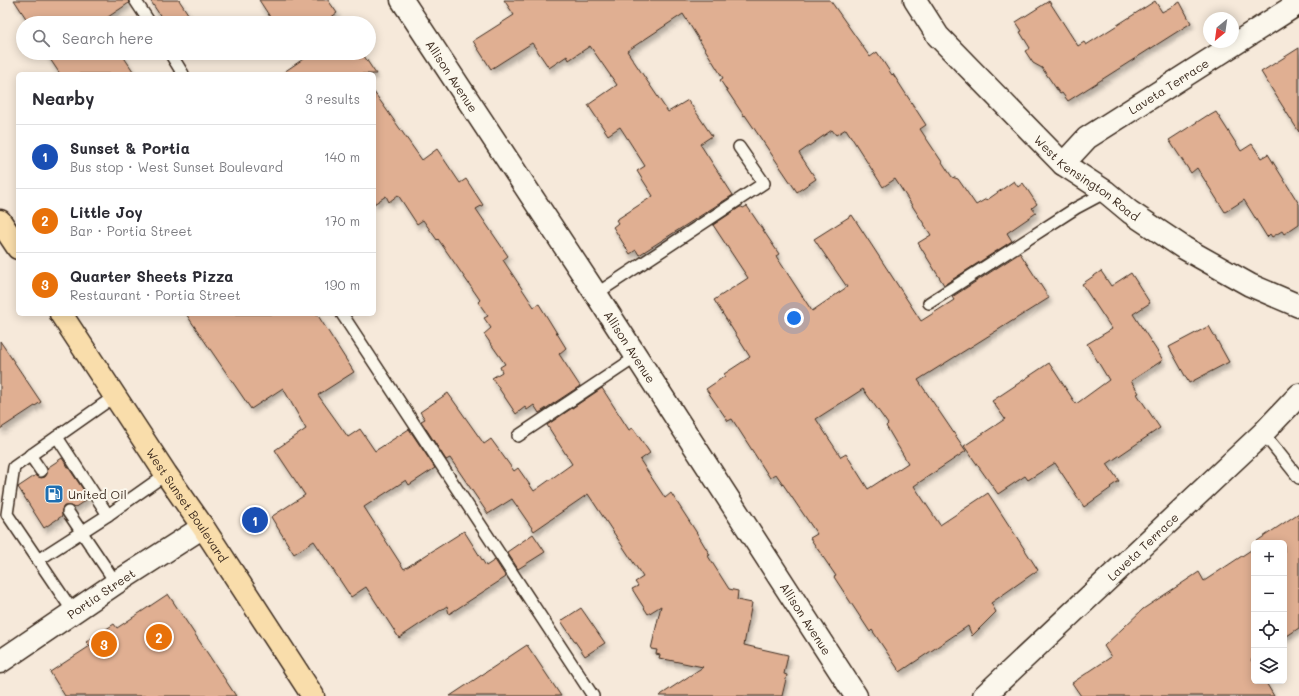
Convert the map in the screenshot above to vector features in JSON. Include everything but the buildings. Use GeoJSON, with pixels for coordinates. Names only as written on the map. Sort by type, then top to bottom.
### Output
{"type":"FeatureCollection","features":[{"type":"Feature","properties":{"kind":"main road"},"geometry":{"type":"LineString","coordinates":[[0,221],[16,245]]}},
{"type":"Feature","properties":{"kind":"main road","name":"West Sunset Boulevard"},"geometry":{"type":"LineString","coordinates":[[62,316],[166,474],[203,527],[313,696]]}},
{"type":"Feature","properties":{"kind":"street","name":"Allison Avenue"},"geometry":{"type":"LineString","coordinates":[[402,0],[596,294],[856,696]]}},
{"type":"Feature","properties":{"kind":"street","name":"West Kensington Road"},"geometry":{"type":"LineString","coordinates":[[914,0],[938,36],[1063,164],[1106,192],[1130,212],[1184,248],[1250,285],[1299,306]]}},
{"type":"Feature","properties":{"kind":"street","name":"Laveta Terrace"},"geometry":{"type":"LineString","coordinates":[[1063,164],[1088,138],[1299,3]]}},
{"type":"Feature","properties":{"kind":"street","name":"Laveta Terrace"},"geometry":{"type":"LineString","coordinates":[[984,696],[1263,433],[1299,395]]}},
{"type":"Feature","properties":{"kind":"street","name":"Portia Street"},"geometry":{"type":"LineString","coordinates":[[0,662],[116,583],[203,527]]}},
{"type":"Feature","properties":{"kind":"lane"},"geometry":{"type":"LineString","coordinates":[[135,0],[145,16]]}},
{"type":"Feature","properties":{"kind":"lane"},"geometry":{"type":"LineString","coordinates":[[174,60],[182,72]]}},
{"type":"Feature","properties":{"kind":"lane"},"geometry":{"type":"LineString","coordinates":[[596,294],[764,183],[740,147]]}},
{"type":"Feature","properties":{"kind":"lane"},"geometry":{"type":"LineString","coordinates":[[929,303],[1076,208],[1106,192]]}},
{"type":"Feature","properties":{"kind":"lane"},"geometry":{"type":"LineString","coordinates":[[343,316],[593,696]]}},
{"type":"Feature","properties":{"kind":"lane"},"geometry":{"type":"LineString","coordinates":[[518,436],[636,357]]}},
{"type":"Feature","properties":{"kind":"lane"},"geometry":{"type":"LineString","coordinates":[[74,613],[7,514],[14,467],[115,396]]}},
{"type":"Feature","properties":{"kind":"lane"},"geometry":{"type":"LineString","coordinates":[[1263,433],[1299,478]]}},
{"type":"Feature","properties":{"kind":"lane"},"geometry":{"type":"LineString","coordinates":[[57,437],[108,515]]}},
{"type":"Feature","properties":{"kind":"lane"},"geometry":{"type":"LineString","coordinates":[[30,455],[41,472]]}},
{"type":"Feature","properties":{"kind":"lane"},"geometry":{"type":"LineString","coordinates":[[38,560],[108,515],[166,474]]}},
{"type":"Feature","properties":{"kind":"lane"},"geometry":{"type":"LineString","coordinates":[[68,512],[116,583]]}},
{"type":"Feature","properties":{"kind":"place","name":"United Oil"},"geometry":{"type":"Point","coordinates":[54,494]}},
{"type":"Feature","properties":{"kind":"place","name":"Sunset & Portia"},"geometry":{"type":"Point","coordinates":[255,520]}},
{"type":"Feature","properties":{"kind":"place","name":"Little Joy"},"geometry":{"type":"Point","coordinates":[159,637]}},
{"type":"Feature","properties":{"kind":"place","name":"Quarter Sheets Pizza"},"geometry":{"type":"Point","coordinates":[104,644]}}]}
